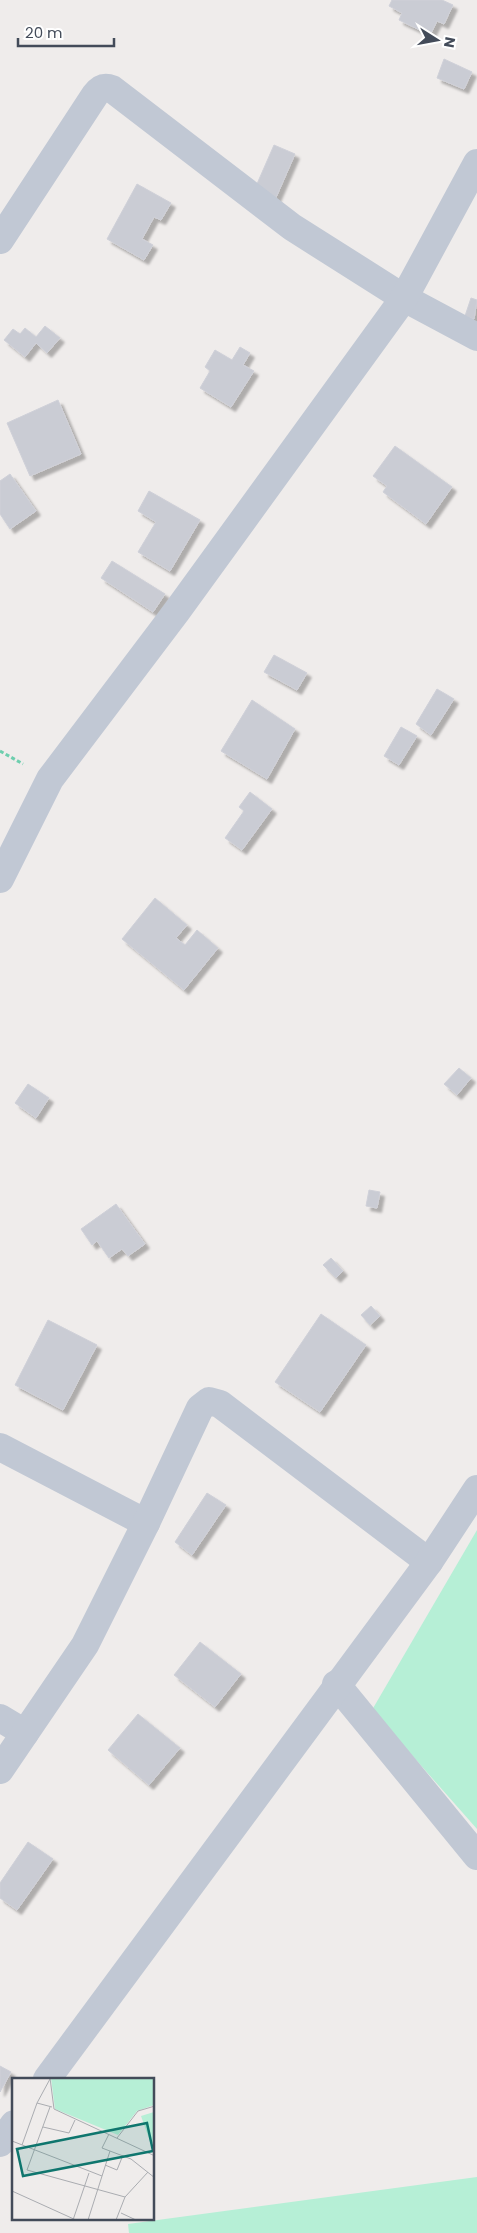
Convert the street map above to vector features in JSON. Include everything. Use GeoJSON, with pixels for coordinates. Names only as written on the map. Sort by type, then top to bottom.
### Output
{"type":"FeatureCollection","features":[{"type":"Feature","properties":{"kind":"street"},"geometry":{"type":"LineString","coordinates":[[0,240],[99,89],[107,87],[292,228],[404,298],[477,338]]}},
{"type":"Feature","properties":{"kind":"street"},"geometry":{"type":"LineString","coordinates":[[0,879],[50,779],[176,611],[404,298],[477,163]]}},
{"type":"Feature","properties":{"kind":"street"},"geometry":{"type":"LineString","coordinates":[[0,1770],[85,1645],[146,1523],[200,1408],[209,1401],[220,1404],[428,1562]]}},
{"type":"Feature","properties":{"kind":"street"},"geometry":{"type":"LineString","coordinates":[[0,1446],[146,1523]]}},
{"type":"Feature","properties":{"kind":"street"},"geometry":{"type":"LineString","coordinates":[[48,2078],[336,1684],[428,1562],[477,1489]]}},
{"type":"Feature","properties":{"kind":"street"},"geometry":{"type":"LineString","coordinates":[[336,1684],[477,1856]]}},
{"type":"Feature","properties":{"kind":"street"},"geometry":{"type":"LineString","coordinates":[[0,1718],[25,1733]]}},
{"type":"Feature","properties":{"kind":"street"},"geometry":{"type":"LineString","coordinates":[[0,2143],[12,2127]]}},
{"type":"Feature","properties":{"kind":"green space"},"geometry":{"type":"Polygon","coordinates":[[[477,1530],[477,1829],[372,1710],[477,1530]]]}},
{"type":"Feature","properties":{"kind":"green space"},"geometry":{"type":"Polygon","coordinates":[[[477,2177],[477,2233],[129,2233],[128,2224],[477,2177]]]}},
{"type":"Feature","properties":{"kind":"building"},"geometry":{"type":"Polygon","coordinates":[[[392,0],[442,0],[453,5],[444,24],[437,21],[430,35],[399,20],[402,13],[389,6],[392,0]]]}},
{"type":"Feature","properties":{"kind":"building"},"geometry":{"type":"Polygon","coordinates":[[[444,59],[472,72],[464,89],[437,78],[444,59]]]}},
{"type":"Feature","properties":{"kind":"building"},"geometry":{"type":"Polygon","coordinates":[[[274,145],[295,154],[274,202],[253,193],[274,145]]]}},
{"type":"Feature","properties":{"kind":"building"},"geometry":{"type":"Polygon","coordinates":[[[137,184],[171,203],[161,220],[154,217],[142,239],[153,245],[144,260],[107,239],[137,184]]]}},
{"type":"Feature","properties":{"kind":"building"},"geometry":{"type":"Polygon","coordinates":[[[471,298],[477,300],[474,319],[465,316],[471,298]]]}},
{"type":"Feature","properties":{"kind":"building"},"geometry":{"type":"Polygon","coordinates":[[[45,326],[60,338],[47,353],[36,343],[25,357],[4,340],[13,329],[20,334],[25,328],[36,337],[45,326]]]}},
{"type":"Feature","properties":{"kind":"building"},"geometry":{"type":"Polygon","coordinates":[[[240,347],[250,353],[243,365],[254,371],[231,407],[200,388],[210,371],[205,367],[215,350],[232,360],[240,347]]]}},
{"type":"Feature","properties":{"kind":"building"},"geometry":{"type":"Polygon","coordinates":[[[58,400],[81,454],[30,476],[7,423],[58,400]]]}},
{"type":"Feature","properties":{"kind":"building"},"geometry":{"type":"Polygon","coordinates":[[[395,446],[452,487],[426,524],[383,492],[387,486],[373,476],[395,446]]]}},
{"type":"Feature","properties":{"kind":"building"},"geometry":{"type":"Polygon","coordinates":[[[10,474],[36,511],[10,529],[0,514],[0,481],[10,474]]]}},
{"type":"Feature","properties":{"kind":"building"},"geometry":{"type":"Polygon","coordinates":[[[149,491],[200,520],[170,571],[138,552],[156,522],[138,511],[149,491]]]}},
{"type":"Feature","properties":{"kind":"building"},"geometry":{"type":"Polygon","coordinates":[[[112,561],[165,594],[153,612],[101,578],[112,561]]]}},
{"type":"Feature","properties":{"kind":"building"},"geometry":{"type":"Polygon","coordinates":[[[274,655],[307,673],[297,690],[264,672],[274,655]]]}},
{"type":"Feature","properties":{"kind":"building"},"geometry":{"type":"Polygon","coordinates":[[[437,689],[454,699],[431,735],[416,724],[437,689]]]}},
{"type":"Feature","properties":{"kind":"building"},"geometry":{"type":"Polygon","coordinates":[[[252,700],[295,729],[267,779],[221,751],[252,700]]]}},
{"type":"Feature","properties":{"kind":"building"},"geometry":{"type":"Polygon","coordinates":[[[401,727],[417,736],[399,765],[384,756],[401,727]]]}},
{"type":"Feature","properties":{"kind":"building"},"geometry":{"type":"Polygon","coordinates":[[[250,792],[272,809],[242,850],[225,838],[244,811],[239,807],[250,792]]]}},
{"type":"Feature","properties":{"kind":"building"},"geometry":{"type":"Polygon","coordinates":[[[155,898],[187,925],[176,938],[185,945],[197,930],[218,948],[184,990],[122,939],[155,898]]]}},
{"type":"Feature","properties":{"kind":"building"},"geometry":{"type":"Polygon","coordinates":[[[459,1068],[471,1078],[457,1095],[444,1084],[459,1068]]]}},
{"type":"Feature","properties":{"kind":"building"},"geometry":{"type":"Polygon","coordinates":[[[28,1084],[49,1098],[36,1118],[15,1103],[28,1084]]]}},
{"type":"Feature","properties":{"kind":"building"},"geometry":{"type":"Polygon","coordinates":[[[369,1190],[380,1192],[377,1208],[366,1206],[369,1190]]]}},
{"type":"Feature","properties":{"kind":"building"},"geometry":{"type":"Polygon","coordinates":[[[116,1204],[145,1244],[128,1256],[122,1249],[109,1258],[97,1241],[92,1245],[81,1229],[116,1204]]]}},
{"type":"Feature","properties":{"kind":"building"},"geometry":{"type":"Polygon","coordinates":[[[331,1258],[343,1271],[336,1278],[323,1265],[331,1258]]]}},
{"type":"Feature","properties":{"kind":"building"},"geometry":{"type":"Polygon","coordinates":[[[371,1306],[380,1316],[370,1325],[361,1315],[371,1306]]]}},
{"type":"Feature","properties":{"kind":"building"},"geometry":{"type":"Polygon","coordinates":[[[321,1314],[366,1345],[320,1412],[275,1382],[321,1314]]]}},
{"type":"Feature","properties":{"kind":"building"},"geometry":{"type":"Polygon","coordinates":[[[48,1320],[97,1345],[63,1410],[15,1385],[48,1320]]]}},
{"type":"Feature","properties":{"kind":"building"},"geometry":{"type":"Polygon","coordinates":[[[207,1493],[226,1505],[192,1555],[175,1542],[207,1493]]]}},
{"type":"Feature","properties":{"kind":"building"},"geometry":{"type":"Polygon","coordinates":[[[200,1642],[241,1674],[215,1707],[174,1675],[200,1642]]]}},
{"type":"Feature","properties":{"kind":"building"},"geometry":{"type":"Polygon","coordinates":[[[138,1714],[180,1748],[149,1785],[108,1750],[138,1714]]]}},
{"type":"Feature","properties":{"kind":"building"},"geometry":{"type":"Polygon","coordinates":[[[28,1842],[53,1859],[17,1910],[0,1898],[0,1883],[28,1842]]]}},
{"type":"Feature","properties":{"kind":"building"},"geometry":{"type":"Polygon","coordinates":[[[0,2066],[11,2072],[0,2092],[0,2066]]]}}]}
